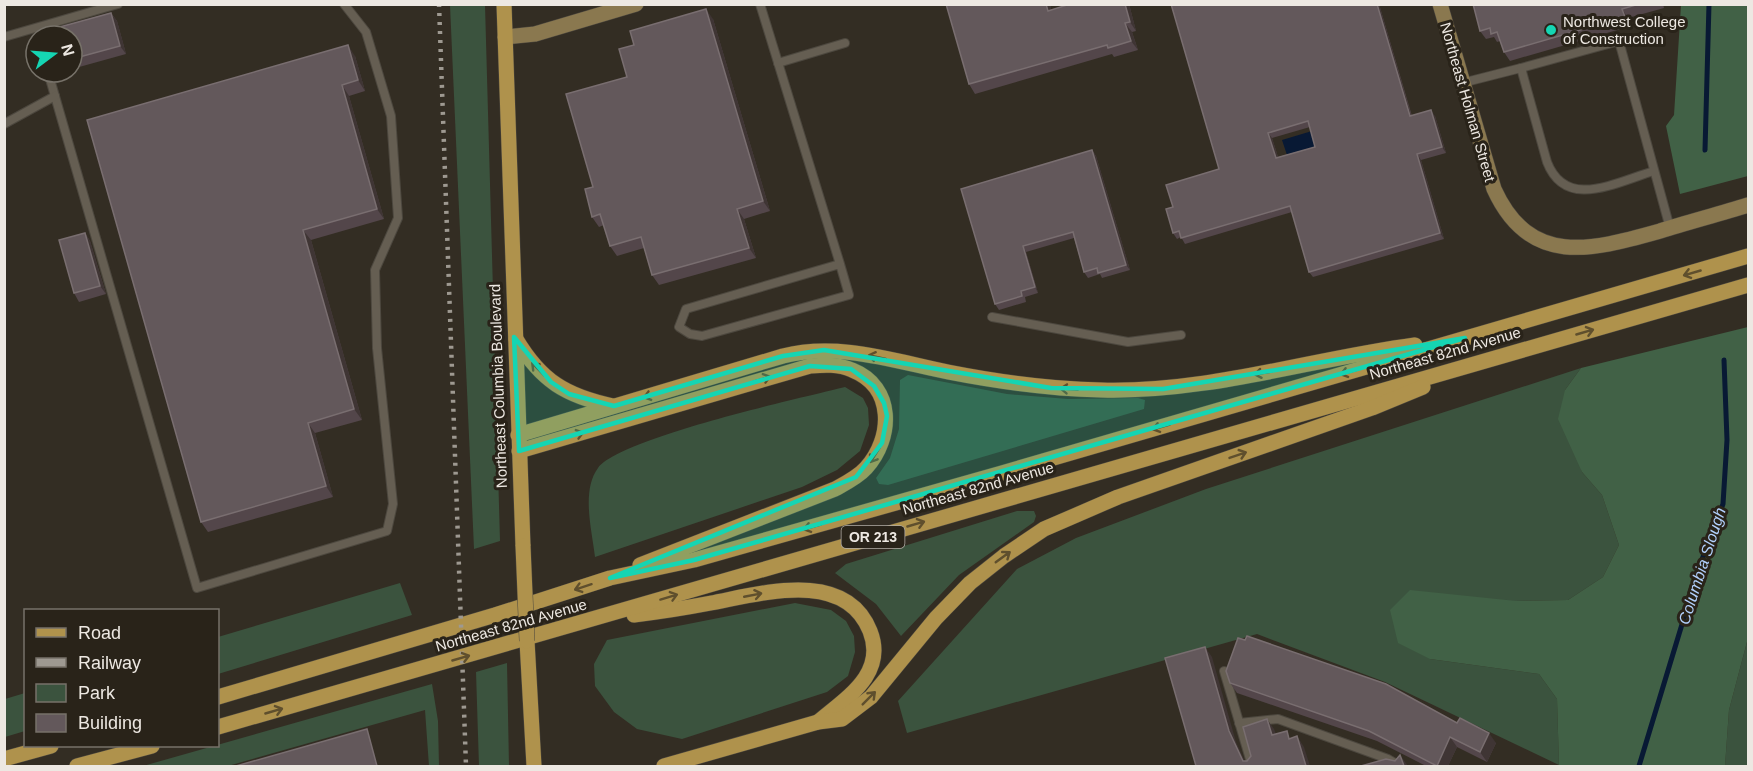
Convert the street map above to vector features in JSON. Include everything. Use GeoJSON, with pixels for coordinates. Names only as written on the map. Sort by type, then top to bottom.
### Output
{"type":"FeatureCollection","features":[{"type":"Feature","properties":{"kind":"main road","name":"Northeast Columbia Boulevard"},"geometry":{"type":"LineString","coordinates":[[504,4],[514,337],[534,766]]}},
{"type":"Feature","properties":{"kind":"main road","name":"Northeast 82nd Avenue"},"geometry":{"type":"LineString","coordinates":[[219,697],[495,615],[610,578],[694,560],[1749,256]]}},
{"type":"Feature","properties":{"kind":"main road","name":"Northeast 82nd Avenue"},"geometry":{"type":"LineString","coordinates":[[219,727],[1749,285]]}},
{"type":"Feature","properties":{"kind":"main road"},"geometry":{"type":"LineString","coordinates":[[514,337],[536,368],[560,388],[585,400],[614,406]]}},
{"type":"Feature","properties":{"kind":"main road"},"geometry":{"type":"LineString","coordinates":[[518,435],[783,356],[809,351],[855,353],[990,380],[1051,388],[1163,389],[1212,382],[1356,353],[1465,338]]}},
{"type":"Feature","properties":{"kind":"main road"},"geometry":{"type":"LineString","coordinates":[[664,766],[818,722],[842,718],[872,697],[936,618],[970,583],[1044,529],[1118,497],[1372,408],[1496,358]]}},
{"type":"Feature","properties":{"kind":"main road"},"geometry":{"type":"LineString","coordinates":[[519,451],[810,366],[835,366],[851,369],[874,386],[887,416],[886,430],[877,453],[856,477],[835,489],[687,545],[610,578]]}},
{"type":"Feature","properties":{"kind":"main road"},"geometry":{"type":"LineString","coordinates":[[592,620],[671,611],[781,590],[806,589],[841,599],[854,607],[866,623],[874,647],[873,659],[870,671],[863,683],[818,722]]}},
{"type":"Feature","properties":{"kind":"main road"},"geometry":{"type":"LineString","coordinates":[[4,759],[47,747]]}},
{"type":"Feature","properties":{"kind":"main road"},"geometry":{"type":"LineString","coordinates":[[77,766],[148,747]]}},
{"type":"Feature","properties":{"kind":"street"},"geometry":{"type":"LineString","coordinates":[[505,37],[535,34],[636,4]]}},
{"type":"Feature","properties":{"kind":"street","name":"Northeast Holman Street"},"geometry":{"type":"LineString","coordinates":[[1440,4],[1499,200],[1516,225],[1528,234],[1543,242],[1573,249],[1618,243],[1749,205]]}},
{"type":"Feature","properties":{"kind":"lane"},"geometry":{"type":"LineString","coordinates":[[60,24],[118,4]]}},
{"type":"Feature","properties":{"kind":"lane"},"geometry":{"type":"LineString","coordinates":[[52,84],[197,588],[387,531],[393,504],[377,348],[375,270],[398,218],[392,116],[366,32],[344,4]]}},
{"type":"Feature","properties":{"kind":"lane"},"geometry":{"type":"LineString","coordinates":[[760,4],[840,264],[849,296],[702,336],[690,334],[679,327],[686,309],[840,264]]}},
{"type":"Feature","properties":{"kind":"lane"},"geometry":{"type":"LineString","coordinates":[[4,38],[24,34]]}},
{"type":"Feature","properties":{"kind":"lane"},"geometry":{"type":"LineString","coordinates":[[1462,83],[1619,41],[1670,228]]}},
{"type":"Feature","properties":{"kind":"lane"},"geometry":{"type":"LineString","coordinates":[[778,63],[845,42]]}},
{"type":"Feature","properties":{"kind":"lane"},"geometry":{"type":"LineString","coordinates":[[1521,68],[1546,162],[1552,175],[1561,185],[1580,192],[1654,171]]}},
{"type":"Feature","properties":{"kind":"lane"},"geometry":{"type":"LineString","coordinates":[[4,124],[55,96]]}},
{"type":"Feature","properties":{"kind":"lane"},"geometry":{"type":"LineString","coordinates":[[992,317],[1128,342],[1181,335]]}},
{"type":"Feature","properties":{"kind":"lane"},"geometry":{"type":"LineString","coordinates":[[1224,671],[1252,766]]}},
{"type":"Feature","properties":{"kind":"lane"},"geometry":{"type":"LineString","coordinates":[[1239,723],[1278,719],[1388,759],[1400,766]]}},
{"type":"Feature","properties":{"kind":"highlighted area"},"geometry":{"type":"Polygon","coordinates":[[[514,337],[551,382],[569,394],[614,406],[783,356],[824,350],[1051,388],[1163,389],[1465,338],[694,560],[610,578],[856,477],[882,443],[887,416],[884,403],[874,386],[851,369],[810,366],[519,451],[514,337]]]}},
{"type":"Feature","properties":{"kind":"green space"},"geometry":{"type":"Polygon","coordinates":[[[450,5],[485,5],[500,541],[474,549],[450,5]]]}},
{"type":"Feature","properties":{"kind":"green space"},"geometry":{"type":"Polygon","coordinates":[[[1681,5],[1748,5],[1748,176],[1680,194],[1666,126],[1674,115],[1681,5]]]}},
{"type":"Feature","properties":{"kind":"green space"},"geometry":{"type":"Polygon","coordinates":[[[1748,327],[1748,638],[1729,710],[1725,766],[1559,766],[1557,699],[1539,674],[1430,659],[1398,643],[1390,610],[1410,590],[1516,601],[1568,600],[1603,577],[1619,545],[1602,495],[1582,472],[1558,419],[1565,390],[1581,368],[1748,327]]]}},
{"type":"Feature","properties":{"kind":"green space"},"geometry":{"type":"Polygon","coordinates":[[[1581,368],[1565,390],[1582,472],[1602,495],[1619,545],[1603,577],[1568,600],[1516,601],[1430,659],[1539,674],[1557,699],[1559,765],[1385,682],[1257,634],[907,733],[898,701],[1017,569],[1076,538],[1206,489],[1581,368]]]}},
{"type":"Feature","properties":{"kind":"green space"},"geometry":{"type":"Polygon","coordinates":[[[908,375],[1007,394],[1068,399],[1138,398],[1145,400],[1144,409],[888,485],[879,484],[876,478],[890,458],[899,429],[900,380],[908,375]]]}},
{"type":"Feature","properties":{"kind":"green space"},"geometry":{"type":"Polygon","coordinates":[[[845,387],[863,398],[868,408],[869,425],[860,451],[837,470],[802,487],[595,557],[589,511],[590,488],[598,468],[613,456],[640,444],[713,420],[845,387]]]}},
{"type":"Feature","properties":{"kind":"green space"},"geometry":{"type":"Polygon","coordinates":[[[1017,511],[1034,511],[1036,516],[1034,522],[959,575],[901,636],[876,604],[835,573],[846,564],[1017,511]]]}},
{"type":"Feature","properties":{"kind":"green space"},"geometry":{"type":"Polygon","coordinates":[[[400,583],[412,615],[219,674],[219,637],[400,583]]]}},
{"type":"Feature","properties":{"kind":"green space"},"geometry":{"type":"Polygon","coordinates":[[[795,603],[831,610],[846,621],[854,636],[855,652],[848,676],[827,692],[682,739],[637,729],[614,712],[595,686],[594,664],[607,640],[795,603]]]}},
{"type":"Feature","properties":{"kind":"green space"},"geometry":{"type":"Polygon","coordinates":[[[1748,638],[1748,766],[1725,766],[1729,710],[1748,638]]]}},
{"type":"Feature","properties":{"kind":"green space"},"geometry":{"type":"Polygon","coordinates":[[[507,663],[509,766],[479,766],[476,672],[507,663]]]}},
{"type":"Feature","properties":{"kind":"green space"},"geometry":{"type":"Polygon","coordinates":[[[432,684],[438,721],[439,766],[429,766],[425,710],[228,766],[143,766],[210,747],[219,747],[219,744],[432,684]]]}},
{"type":"Feature","properties":{"kind":"green space"},"geometry":{"type":"Polygon","coordinates":[[[24,693],[24,731],[5,737],[5,699],[24,693]]]}},
{"type":"Feature","properties":{"kind":"water"},"geometry":{"type":"Polygon","coordinates":[[[1312,131],[1316,147],[1287,155],[1282,140],[1312,131]]]}},
{"type":"Feature","properties":{"kind":"building"},"geometry":{"type":"Polygon","coordinates":[[[946,4],[1046,4],[1048,11],[1070,4],[1125,4],[1130,22],[1125,23],[1131,41],[1108,48],[1107,45],[969,84],[946,4]]]}},
{"type":"Feature","properties":{"kind":"building"},"geometry":{"type":"Polygon","coordinates":[[[1171,4],[1377,4],[1410,116],[1431,110],[1442,147],[1417,154],[1440,233],[1309,272],[1290,206],[1181,238],[1179,231],[1173,233],[1166,209],[1173,207],[1166,185],[1219,169],[1171,4]],[[1308,121],[1268,133],[1276,158],[1315,147],[1308,121]]]}},
{"type":"Feature","properties":{"kind":"building","name":"Northwest College of Construction"},"geometry":{"type":"Polygon","coordinates":[[[1473,4],[1639,4],[1622,9],[1625,17],[1504,52],[1497,32],[1491,34],[1490,28],[1480,31],[1473,4]]]}},
{"type":"Feature","properties":{"kind":"building"},"geometry":{"type":"Polygon","coordinates":[[[706,9],[763,201],[737,209],[749,248],[652,275],[641,237],[610,246],[600,214],[592,217],[585,189],[593,187],[566,94],[627,77],[619,49],[634,45],[630,31],[706,9]]]}},
{"type":"Feature","properties":{"kind":"building"},"geometry":{"type":"Polygon","coordinates":[[[111,13],[120,46],[84,56],[84,24],[71,24],[111,13]]]}},
{"type":"Feature","properties":{"kind":"building"},"geometry":{"type":"Polygon","coordinates":[[[348,45],[358,80],[342,85],[377,209],[303,230],[354,409],[308,423],[326,486],[201,522],[87,120],[348,45]]]}},
{"type":"Feature","properties":{"kind":"building"},"geometry":{"type":"Polygon","coordinates":[[[1092,150],[1126,265],[1098,273],[1097,268],[1084,272],[1073,232],[1023,246],[1035,287],[1021,291],[1022,296],[995,304],[961,189],[1092,150]]]}},
{"type":"Feature","properties":{"kind":"building"},"geometry":{"type":"Polygon","coordinates":[[[85,233],[100,286],[74,293],[59,240],[85,233]]]}},
{"type":"Feature","properties":{"kind":"building"},"geometry":{"type":"Polygon","coordinates":[[[1247,636],[1386,684],[1457,723],[1460,718],[1489,733],[1480,752],[1450,737],[1437,766],[1369,731],[1230,683],[1226,671],[1238,638],[1245,640],[1247,636]]]}},
{"type":"Feature","properties":{"kind":"building"},"geometry":{"type":"Polygon","coordinates":[[[1205,647],[1229,731],[1243,761],[1247,761],[1251,756],[1243,727],[1267,719],[1272,735],[1287,731],[1289,739],[1297,736],[1306,766],[1196,766],[1165,658],[1205,647]]]}},
{"type":"Feature","properties":{"kind":"building"},"geometry":{"type":"Polygon","coordinates":[[[367,729],[377,766],[236,766],[367,729]]]}},
{"type":"Feature","properties":{"kind":"building"},"geometry":{"type":"Polygon","coordinates":[[[1400,755],[1404,766],[1361,766],[1386,759],[1395,761],[1400,755]]]}},
{"type":"Feature","properties":{"kind":"waterway","name":"Columbia Slough"},"geometry":{"type":"LineString","coordinates":[[1705,150],[1709,4]]}},
{"type":"Feature","properties":{"kind":"waterway","name":"Columbia Slough"},"geometry":{"type":"LineString","coordinates":[[1639,766],[1700,565],[1723,504],[1727,440],[1724,360]]}},
{"type":"Feature","properties":{"kind":"railway"},"geometry":{"type":"LineString","coordinates":[[439,4],[466,766]]}},
{"type":"Feature","properties":{"kind":"place","name":"Northwest College of Construction"},"geometry":{"type":"Point","coordinates":[1551,30]}}]}
